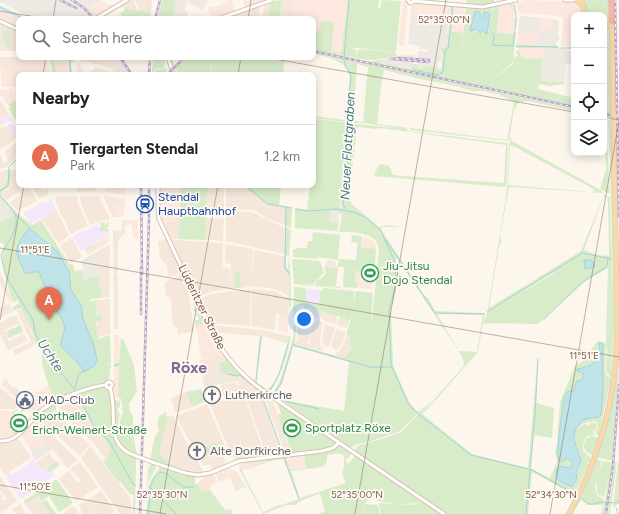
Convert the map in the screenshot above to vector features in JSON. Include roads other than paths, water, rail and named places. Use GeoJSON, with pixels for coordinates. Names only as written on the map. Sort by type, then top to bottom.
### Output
{"type":"FeatureCollection","features":[{"type":"Feature","properties":{"kind":"highway"},"geometry":{"type":"LineString","coordinates":[[611,0],[612,22]]}},
{"type":"Feature","properties":{"kind":"main road"},"geometry":{"type":"LineString","coordinates":[[100,16],[126,0]]}},
{"type":"Feature","properties":{"kind":"main road"},"geometry":{"type":"LineString","coordinates":[[227,16],[272,0]]}},
{"type":"Feature","properties":{"kind":"main road"},"geometry":{"type":"LineString","coordinates":[[407,0],[410,3],[413,0],[482,7],[516,0]]}},
{"type":"Feature","properties":{"kind":"main road"},"geometry":{"type":"LineString","coordinates":[[565,0],[576,0],[582,2],[584,12]]}},
{"type":"Feature","properties":{"kind":"main road"},"geometry":{"type":"LineString","coordinates":[[0,21],[16,29]]}},
{"type":"Feature","properties":{"kind":"main road"},"geometry":{"type":"LineString","coordinates":[[569,514],[579,496],[592,465],[603,432],[615,367],[617,324],[612,22]]}},
{"type":"Feature","properties":{"kind":"main road"},"geometry":{"type":"LineString","coordinates":[[607,26],[612,22]]}},
{"type":"Feature","properties":{"kind":"main road"},"geometry":{"type":"LineString","coordinates":[[607,28],[612,28]]}},
{"type":"Feature","properties":{"kind":"main road"},"geometry":{"type":"LineString","coordinates":[[169,60],[173,72]]}},
{"type":"Feature","properties":{"kind":"main road","name":"Lüderitzer Straße"},"geometry":{"type":"LineString","coordinates":[[158,188],[158,212],[160,219],[210,328],[225,354],[242,374],[256,386],[444,514]]}},
{"type":"Feature","properties":{"kind":"main road"},"geometry":{"type":"LineString","coordinates":[[0,441],[14,438],[41,411],[77,393],[92,387],[106,385],[107,382],[111,382],[112,386],[110,388],[113,429],[116,439],[123,450],[185,473],[200,475],[210,473],[239,461],[322,451],[333,448],[339,443]]}},
{"type":"Feature","properties":{"kind":"main road"},"geometry":{"type":"LineString","coordinates":[[106,385],[107,388],[110,388]]}},
{"type":"Feature","properties":{"kind":"water"},"geometry":{"type":"Polygon","coordinates":[[[478,11],[482,17],[484,12],[490,14],[487,34],[484,30],[480,33],[475,29],[470,30],[475,12],[478,11]]]}},
{"type":"Feature","properties":{"kind":"water"},"geometry":{"type":"Polygon","coordinates":[[[29,228],[58,252],[69,272],[71,290],[81,305],[83,319],[94,345],[97,360],[94,366],[84,372],[78,363],[61,346],[65,328],[39,272],[25,273],[18,257],[18,244],[29,228]]]}},
{"type":"Feature","properties":{"kind":"water"},"geometry":{"type":"Polygon","coordinates":[[[584,260],[591,260],[595,265],[594,267],[585,269],[584,260]]]}},
{"type":"Feature","properties":{"kind":"water"},"geometry":{"type":"Polygon","coordinates":[[[599,343],[603,344],[603,390],[601,415],[599,417],[583,420],[575,430],[574,439],[581,460],[576,473],[577,478],[572,487],[558,480],[556,474],[559,466],[570,468],[573,465],[571,460],[566,459],[560,462],[558,458],[558,442],[564,398],[569,391],[573,391],[577,381],[582,380],[584,374],[577,371],[577,369],[590,365],[600,356],[599,343]]]}},
{"type":"Feature","properties":{"kind":"waterway","name":"Neuer Flottgraben"},"geometry":{"type":"LineString","coordinates":[[344,57],[349,0]]}},
{"type":"Feature","properties":{"kind":"waterway"},"geometry":{"type":"LineString","coordinates":[[494,6],[503,4]]}},
{"type":"Feature","properties":{"kind":"waterway"},"geometry":{"type":"LineString","coordinates":[[439,5],[462,7]]}},
{"type":"Feature","properties":{"kind":"waterway"},"geometry":{"type":"LineString","coordinates":[[514,5],[516,15]]}},
{"type":"Feature","properties":{"kind":"waterway"},"geometry":{"type":"LineString","coordinates":[[413,70],[438,75],[443,72],[445,50],[448,48],[453,6]]}},
{"type":"Feature","properties":{"kind":"waterway","name":"Uchte"},"geometry":{"type":"LineString","coordinates":[[0,7],[19,16]]}},
{"type":"Feature","properties":{"kind":"waterway"},"geometry":{"type":"LineString","coordinates":[[466,7],[473,8]]}},
{"type":"Feature","properties":{"kind":"waterway"},"geometry":{"type":"LineString","coordinates":[[474,8],[492,7]]}},
{"type":"Feature","properties":{"kind":"waterway"},"geometry":{"type":"LineString","coordinates":[[515,29],[516,17]]}},
{"type":"Feature","properties":{"kind":"waterway"},"geometry":{"type":"LineString","coordinates":[[513,45],[515,32]]}},
{"type":"Feature","properties":{"kind":"waterway"},"geometry":{"type":"LineString","coordinates":[[492,33],[494,35],[493,45],[514,46]]}},
{"type":"Feature","properties":{"kind":"waterway"},"geometry":{"type":"LineString","coordinates":[[516,46],[558,47]]}},
{"type":"Feature","properties":{"kind":"waterway"},"geometry":{"type":"LineString","coordinates":[[560,48],[571,48]]}},
{"type":"Feature","properties":{"kind":"waterway","name":"Neuer Flottgraben"},"geometry":{"type":"LineString","coordinates":[[344,59],[345,65],[351,75],[348,110],[351,121],[343,205],[346,209]]}},
{"type":"Feature","properties":{"kind":"waterway","name":"Uchte"},"geometry":{"type":"LineString","coordinates":[[69,60],[71,72]]}},
{"type":"Feature","properties":{"kind":"waterway","name":"Uchte"},"geometry":{"type":"LineString","coordinates":[[0,191],[8,186],[9,167],[16,160]]}},
{"type":"Feature","properties":{"kind":"waterway"},"geometry":{"type":"LineString","coordinates":[[248,188],[268,204],[291,208]]}},
{"type":"Feature","properties":{"kind":"waterway","name":"Uchte"},"geometry":{"type":"LineString","coordinates":[[0,195],[13,210],[16,216],[13,233],[1,255],[5,273],[33,320],[35,333],[42,346],[52,362],[75,390],[95,428],[109,441],[133,484],[136,486]]}},
{"type":"Feature","properties":{"kind":"waterway"},"geometry":{"type":"LineString","coordinates":[[286,207],[285,268],[290,274]]}},
{"type":"Feature","properties":{"kind":"waterway"},"geometry":{"type":"LineString","coordinates":[[296,209],[309,211],[335,209],[353,212],[367,218],[381,231],[394,260],[396,277],[395,288],[389,310],[391,365],[409,405],[417,413],[471,455],[532,470],[577,495]]}},
{"type":"Feature","properties":{"kind":"waterway"},"geometry":{"type":"LineString","coordinates":[[15,214],[29,227]]}},
{"type":"Feature","properties":{"kind":"waterway"},"geometry":{"type":"LineString","coordinates":[[386,240],[435,313],[484,314]]}},
{"type":"Feature","properties":{"kind":"waterway"},"geometry":{"type":"LineString","coordinates":[[582,253],[611,259]]}},
{"type":"Feature","properties":{"kind":"waterway"},"geometry":{"type":"LineString","coordinates":[[487,312],[581,254]]}},
{"type":"Feature","properties":{"kind":"waterway"},"geometry":{"type":"LineString","coordinates":[[544,319],[584,281],[606,267],[608,258]]}},
{"type":"Feature","properties":{"kind":"waterway"},"geometry":{"type":"LineString","coordinates":[[212,327],[215,334]]}},
{"type":"Feature","properties":{"kind":"waterway"},"geometry":{"type":"LineString","coordinates":[[256,381],[261,337]]}},
{"type":"Feature","properties":{"kind":"waterway"},"geometry":{"type":"LineString","coordinates":[[271,389],[279,374],[288,344]]}},
{"type":"Feature","properties":{"kind":"waterway"},"geometry":{"type":"LineString","coordinates":[[293,345],[370,367],[392,367]]}},
{"type":"Feature","properties":{"kind":"waterway"},"geometry":{"type":"LineString","coordinates":[[276,391],[281,384],[292,347]]}},
{"type":"Feature","properties":{"kind":"waterway"},"geometry":{"type":"LineString","coordinates":[[615,383],[619,347]]}},
{"type":"Feature","properties":{"kind":"waterway"},"geometry":{"type":"LineString","coordinates":[[526,514],[535,415],[538,359]]}},
{"type":"Feature","properties":{"kind":"waterway"},"geometry":{"type":"LineString","coordinates":[[114,366],[119,364]]}},
{"type":"Feature","properties":{"kind":"waterway"},"geometry":{"type":"LineString","coordinates":[[75,389],[78,375],[84,370]]}},
{"type":"Feature","properties":{"kind":"waterway"},"geometry":{"type":"LineString","coordinates":[[228,374],[237,376],[240,375],[261,392]]}},
{"type":"Feature","properties":{"kind":"waterway"},"geometry":{"type":"LineString","coordinates":[[256,383],[263,388]]}},
{"type":"Feature","properties":{"kind":"waterway"},"geometry":{"type":"LineString","coordinates":[[275,391],[275,394],[285,401],[319,409]]}},
{"type":"Feature","properties":{"kind":"waterway"},"geometry":{"type":"LineString","coordinates":[[611,409],[614,391]]}},
{"type":"Feature","properties":{"kind":"waterway"},"geometry":{"type":"LineString","coordinates":[[261,392],[262,396]]}},
{"type":"Feature","properties":{"kind":"waterway"},"geometry":{"type":"LineString","coordinates":[[263,399],[283,454]]}},
{"type":"Feature","properties":{"kind":"waterway"},"geometry":{"type":"LineString","coordinates":[[284,458],[299,499]]}},
{"type":"Feature","properties":{"kind":"waterway"},"geometry":{"type":"LineString","coordinates":[[150,488],[154,479],[161,472],[166,473],[184,487],[193,487]]}},
{"type":"Feature","properties":{"kind":"waterway","name":"Uchte"},"geometry":{"type":"LineString","coordinates":[[147,486],[151,488],[176,514]]}},
{"type":"Feature","properties":{"kind":"waterway"},"geometry":{"type":"LineString","coordinates":[[148,514],[151,489]]}},
{"type":"Feature","properties":{"kind":"waterway"},"geometry":{"type":"LineString","coordinates":[[580,496],[589,504],[601,502],[616,503],[619,501]]}},
{"type":"Feature","properties":{"kind":"waterway"},"geometry":{"type":"LineString","coordinates":[[616,508],[618,514]]}},
{"type":"Feature","properties":{"kind":"railway"},"geometry":{"type":"LineString","coordinates":[[60,0],[76,8]]}},
{"type":"Feature","properties":{"kind":"railway"},"geometry":{"type":"LineString","coordinates":[[72,0],[84,8],[91,16]]}},
{"type":"Feature","properties":{"kind":"railway"},"geometry":{"type":"LineString","coordinates":[[156,16],[160,0]]}},
{"type":"Feature","properties":{"kind":"railway"},"geometry":{"type":"LineString","coordinates":[[615,0],[619,216]]}},
{"type":"Feature","properties":{"kind":"railway"},"geometry":{"type":"LineString","coordinates":[[316,52],[571,106]]}},
{"type":"Feature","properties":{"kind":"railway"},"geometry":{"type":"LineString","coordinates":[[429,60],[399,58],[391,59],[429,62]]}},
{"type":"Feature","properties":{"kind":"railway"},"geometry":{"type":"LineString","coordinates":[[122,60],[130,72]]}},
{"type":"Feature","properties":{"kind":"railway"},"geometry":{"type":"LineString","coordinates":[[149,72],[150,60]]}},
{"type":"Feature","properties":{"kind":"railway"},"geometry":{"type":"LineString","coordinates":[[170,72],[182,60]]}},
{"type":"Feature","properties":{"kind":"railway"},"geometry":{"type":"LineString","coordinates":[[607,115],[619,117]]}},
{"type":"Feature","properties":{"kind":"railway"},"geometry":{"type":"LineString","coordinates":[[141,188],[142,274]]}},
{"type":"Feature","properties":{"kind":"railway"},"geometry":{"type":"LineString","coordinates":[[140,514],[149,188]]}},
{"type":"Feature","properties":{"kind":"railway"},"geometry":{"type":"LineString","coordinates":[[141,268],[141,314]]}},
{"type":"Feature","properties":{"kind":"railway"},"geometry":{"type":"LineString","coordinates":[[606,514],[613,465],[619,385]]}},
{"type":"Feature","properties":{"kind":"place","name":"Stendal Hauptbahnhof"},"geometry":{"type":"Point","coordinates":[145,204]}},
{"type":"Feature","properties":{"kind":"place","name":"Jiu-Jitsu Dojo Stendal"},"geometry":{"type":"Point","coordinates":[370,273]}},
{"type":"Feature","properties":{"kind":"place","name":"Tiergarten Stendal"},"geometry":{"type":"Point","coordinates":[49,320]}},
{"type":"Feature","properties":{"kind":"place","name":"Lutherkirche"},"geometry":{"type":"Point","coordinates":[212,395]}},
{"type":"Feature","properties":{"kind":"place","name":"MAD-Club"},"geometry":{"type":"Point","coordinates":[25,400]}},
{"type":"Feature","properties":{"kind":"place","name":"Sporthalle Erich-Weinert-Straße"},"geometry":{"type":"Point","coordinates":[19,423]}},
{"type":"Feature","properties":{"kind":"place","name":"Sportplatz Röxe"},"geometry":{"type":"Point","coordinates":[292,428]}},
{"type":"Feature","properties":{"kind":"place","name":"Alte Dorfkirche"},"geometry":{"type":"Point","coordinates":[197,451]}},
{"type":"Feature","properties":{"kind":"district","name":"Röxe"},"geometry":{"type":"Point","coordinates":[189,367]}}]}
